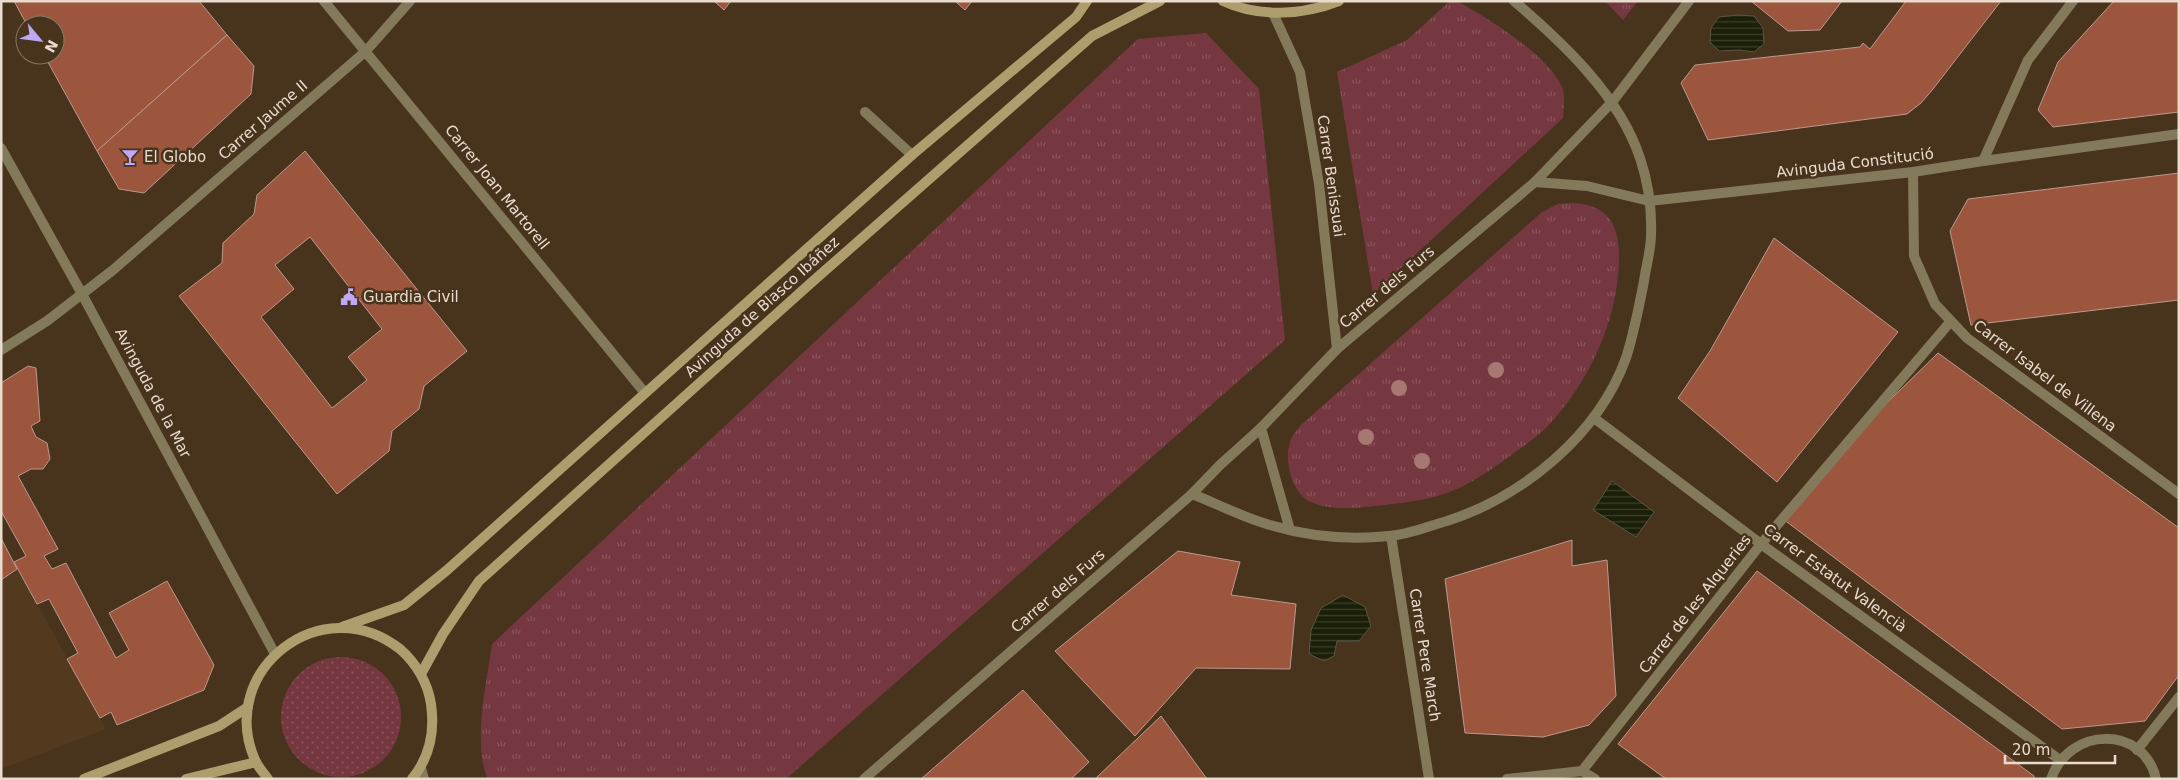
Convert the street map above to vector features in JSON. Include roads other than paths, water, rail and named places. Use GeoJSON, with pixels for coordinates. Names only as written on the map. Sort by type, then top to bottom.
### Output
{"type":"FeatureCollection","features":[{"type":"Feature","properties":{"kind":"main road","name":"Avinguda de Blasco Ibáñez"},"geometry":{"type":"LineString","coordinates":[[342,627],[404,606],[446,571],[912,156],[1076,17],[1087,1]]}},
{"type":"Feature","properties":{"kind":"main road","name":"Avinguda de Blasco Ibáñez"},"geometry":{"type":"LineString","coordinates":[[421,674],[443,634],[479,582],[820,275],[1092,36],[1160,1]]}},
{"type":"Feature","properties":{"kind":"main road"},"geometry":{"type":"LineString","coordinates":[[1223,1],[1233,6],[1273,13],[1318,9],[1339,1]]}},
{"type":"Feature","properties":{"kind":"main road"},"geometry":{"type":"LineString","coordinates":[[268,779],[256,762],[250,744],[247,725],[248,706],[258,678],[275,654],[295,639],[318,630],[342,627],[365,631],[388,640],[406,655],[421,674],[430,696],[433,720],[430,745],[421,768],[412,779]]}},
{"type":"Feature","properties":{"kind":"main road"},"geometry":{"type":"LineString","coordinates":[[84,779],[219,726],[248,706]]}},
{"type":"Feature","properties":{"kind":"main road"},"geometry":{"type":"LineString","coordinates":[[186,779],[256,762]]}},
{"type":"Feature","properties":{"kind":"street","name":"Carrer Joan Martorell"},"geometry":{"type":"LineString","coordinates":[[324,1],[646,393]]}},
{"type":"Feature","properties":{"kind":"street","name":"Carrer Jaume II"},"geometry":{"type":"LineString","coordinates":[[1,350],[47,320],[113,270],[366,51],[410,1]]}},
{"type":"Feature","properties":{"kind":"street"},"geometry":{"type":"LineString","coordinates":[[1192,494],[1268,525],[1290,530],[1331,536],[1391,536],[1466,514],[1491,504],[1532,477],[1559,454],[1594,418],[1626,358],[1639,310],[1652,237],[1650,201],[1639,156],[1613,102],[1548,30],[1514,1]]}},
{"type":"Feature","properties":{"kind":"street","name":"Carrer dels Furs"},"geometry":{"type":"LineString","coordinates":[[864,779],[1192,494],[1261,428],[1337,349],[1535,182],[1613,102],[1689,1]]}},
{"type":"Feature","properties":{"kind":"street"},"geometry":{"type":"LineString","coordinates":[[1983,160],[2028,60],[2073,1]]}},
{"type":"Feature","properties":{"kind":"street","name":"Carrer Benissuai"},"geometry":{"type":"LineString","coordinates":[[1273,13],[1300,72],[1318,184],[1337,349]]}},
{"type":"Feature","properties":{"kind":"street"},"geometry":{"type":"LineString","coordinates":[[865,112],[912,156]]}},
{"type":"Feature","properties":{"kind":"street","name":"Avinguda Constitució"},"geometry":{"type":"LineString","coordinates":[[1535,182],[1587,186],[1650,201],[1914,172],[1983,160],[2179,134]]}},
{"type":"Feature","properties":{"kind":"street","name":"Avinguda de la Mar"},"geometry":{"type":"LineString","coordinates":[[1,148],[82,294],[275,654]]}},
{"type":"Feature","properties":{"kind":"street","name":"Carrer Isabel de Villena"},"geometry":{"type":"LineString","coordinates":[[1914,172],[1914,256],[1935,304],[1967,338],[2179,494]]}},
{"type":"Feature","properties":{"kind":"street","name":"Carrer de les Alqueries"},"geometry":{"type":"LineString","coordinates":[[1582,771],[1761,544],[1950,321]]}},
{"type":"Feature","properties":{"kind":"street","name":"Carrer Estatut Valencià"},"geometry":{"type":"LineString","coordinates":[[1594,418],[1761,544],[2060,760]]}},
{"type":"Feature","properties":{"kind":"street"},"geometry":{"type":"LineString","coordinates":[[1261,428],[1290,530]]}},
{"type":"Feature","properties":{"kind":"street","name":"Carrer Pere March"},"geometry":{"type":"LineString","coordinates":[[1391,536],[1429,779]]}},
{"type":"Feature","properties":{"kind":"street"},"geometry":{"type":"LineString","coordinates":[[2137,750],[2179,697]]}},
{"type":"Feature","properties":{"kind":"street"},"geometry":{"type":"LineString","coordinates":[[2051,779],[2060,760],[2076,745],[2094,738],[2113,739],[2131,745],[2146,758],[2156,779]]}},
{"type":"Feature","properties":{"kind":"street"},"geometry":{"type":"LineString","coordinates":[[421,768],[424,779]]}},
{"type":"Feature","properties":{"kind":"street"},"geometry":{"type":"LineString","coordinates":[[1507,779],[1582,771],[1595,779]]}},
{"type":"Feature","properties":{"kind":"place","name":"El Globo"},"geometry":{"type":"Point","coordinates":[130,157]}},
{"type":"Feature","properties":{"kind":"place","name":"Guardia Civil"},"geometry":{"type":"Point","coordinates":[349,297]}}]}
